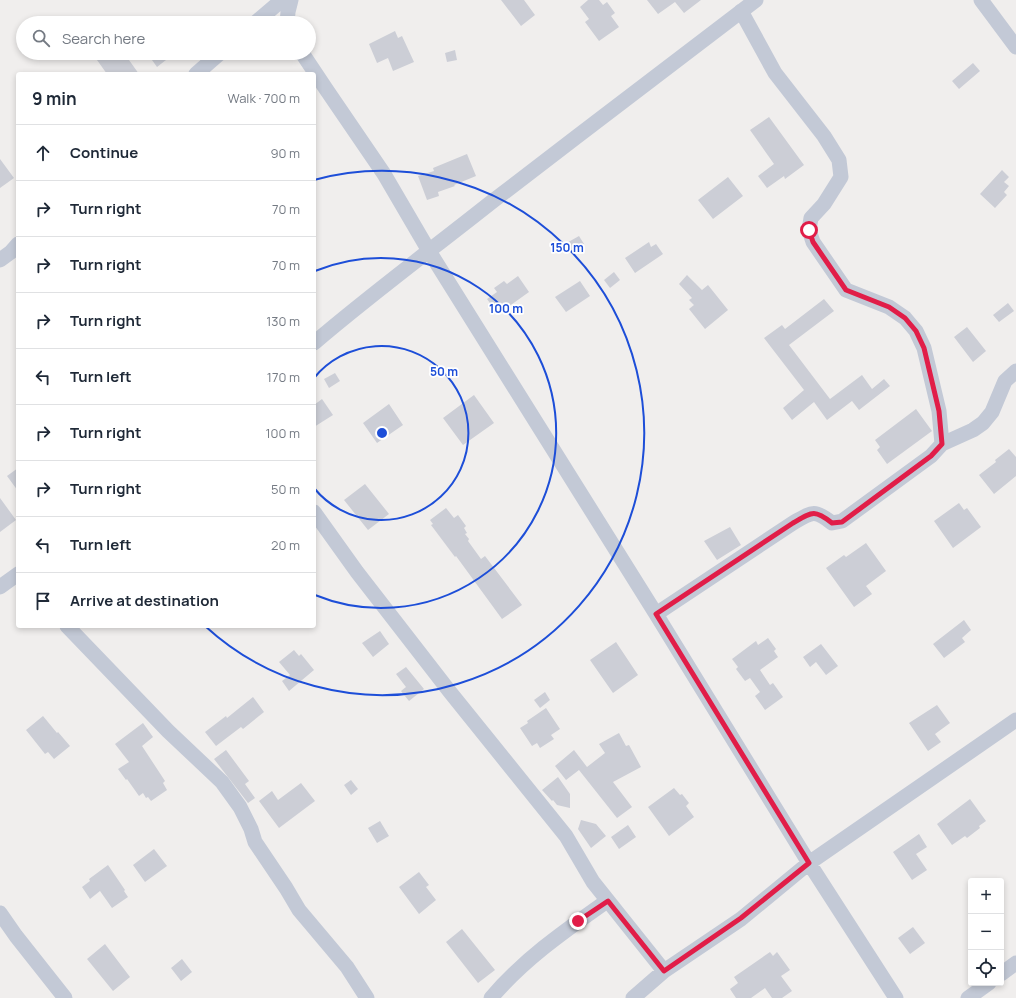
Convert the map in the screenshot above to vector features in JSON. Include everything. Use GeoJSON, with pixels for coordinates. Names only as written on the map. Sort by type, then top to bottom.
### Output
{"type":"FeatureCollection","features":[{"type":"Feature","properties":{"kind":"street"},"geometry":{"type":"LineString","coordinates":[[263,16],[282,0]]}},
{"type":"Feature","properties":{"kind":"street"},"geometry":{"type":"LineString","coordinates":[[288,16],[291,0]]}},
{"type":"Feature","properties":{"kind":"street"},"geometry":{"type":"LineString","coordinates":[[316,342],[340,321],[633,93],[756,0]]}},
{"type":"Feature","properties":{"kind":"street"},"geometry":{"type":"LineString","coordinates":[[981,0],[1016,48]]}},
{"type":"Feature","properties":{"kind":"street"},"geometry":{"type":"LineString","coordinates":[[741,11],[775,73],[824,136],[839,160],[841,177],[824,204],[811,218],[809,230],[813,242],[846,290],[889,307],[905,318],[916,331],[924,348],[939,411],[942,444]]}},
{"type":"Feature","properties":{"kind":"street"},"geometry":{"type":"LineString","coordinates":[[198,72],[212,60]]}},
{"type":"Feature","properties":{"kind":"street"},"geometry":{"type":"LineString","coordinates":[[307,60],[315,72]]}},
{"type":"Feature","properties":{"kind":"street"},"geometry":{"type":"LineString","coordinates":[[316,74],[384,174],[429,252],[656,614],[809,863],[896,998]]}},
{"type":"Feature","properties":{"kind":"street"},"geometry":{"type":"LineString","coordinates":[[0,260],[16,246]]}},
{"type":"Feature","properties":{"kind":"street"},"geometry":{"type":"LineString","coordinates":[[656,614],[793,523],[808,515],[816,513],[824,516],[832,523],[842,522],[931,456],[942,444],[973,430],[983,423],[992,412],[1005,381],[1016,371]]}},
{"type":"Feature","properties":{"kind":"street"},"geometry":{"type":"LineString","coordinates":[[316,515],[357,572],[450,692],[566,836],[593,882],[664,971]]}},
{"type":"Feature","properties":{"kind":"street"},"geometry":{"type":"LineString","coordinates":[[0,587],[16,575]]}},
{"type":"Feature","properties":{"kind":"street"},"geometry":{"type":"LineString","coordinates":[[69,628],[168,731],[222,782],[240,807],[251,829],[255,842],[296,904],[347,967],[367,998]]}},
{"type":"Feature","properties":{"kind":"street"},"geometry":{"type":"LineString","coordinates":[[633,998],[664,971],[741,918],[809,863],[1016,720]]}},
{"type":"Feature","properties":{"kind":"street"},"geometry":{"type":"LineString","coordinates":[[491,998],[506,979],[526,960],[608,901]]}},
{"type":"Feature","properties":{"kind":"street"},"geometry":{"type":"LineString","coordinates":[[0,913],[16,936],[65,998]]}},
{"type":"Feature","properties":{"kind":"street"},"geometry":{"type":"LineString","coordinates":[[1004,972],[1016,963]]}},
{"type":"Feature","properties":{"kind":"street"},"geometry":{"type":"LineString","coordinates":[[47,976],[60,998]]}},
{"type":"Feature","properties":{"kind":"street"},"geometry":{"type":"LineString","coordinates":[[968,998],[985,986]]}},
{"type":"Feature","properties":{"kind":"building"},"geometry":{"type":"Polygon","coordinates":[[[501,0],[524,0],[535,15],[521,26],[501,0]]]}},
{"type":"Feature","properties":{"kind":"building"},"geometry":{"type":"Polygon","coordinates":[[[588,0],[599,0],[603,5],[607,2],[615,13],[611,16],[619,27],[599,41],[585,22],[589,19],[580,7],[588,0]]]}},
{"type":"Feature","properties":{"kind":"building"},"geometry":{"type":"Polygon","coordinates":[[[647,0],[701,0],[684,13],[675,2],[658,14],[647,0]]]}},
{"type":"Feature","properties":{"kind":"building"},"geometry":{"type":"Polygon","coordinates":[[[395,31],[398,38],[402,36],[414,62],[393,71],[388,58],[377,63],[369,44],[395,31]]]}},
{"type":"Feature","properties":{"kind":"building"},"geometry":{"type":"Polygon","coordinates":[[[455,50],[457,60],[447,62],[445,53],[455,50]]]}},
{"type":"Feature","properties":{"kind":"building"},"geometry":{"type":"Polygon","coordinates":[[[97,60],[129,60],[138,72],[106,72],[97,60]]]}},
{"type":"Feature","properties":{"kind":"building"},"geometry":{"type":"Polygon","coordinates":[[[152,60],[166,60],[157,67],[152,60]]]}},
{"type":"Feature","properties":{"kind":"building"},"geometry":{"type":"Polygon","coordinates":[[[973,63],[980,71],[959,89],[952,81],[973,63]]]}},
{"type":"Feature","properties":{"kind":"building"},"geometry":{"type":"Polygon","coordinates":[[[769,117],[804,165],[785,179],[784,176],[767,188],[758,176],[774,164],[750,130],[769,117]]]}},
{"type":"Feature","properties":{"kind":"building"},"geometry":{"type":"Polygon","coordinates":[[[467,154],[476,176],[438,192],[439,196],[427,200],[418,176],[434,171],[433,168],[467,154]]]}},
{"type":"Feature","properties":{"kind":"building"},"geometry":{"type":"Polygon","coordinates":[[[0,159],[14,178],[0,188],[0,159]]]}},
{"type":"Feature","properties":{"kind":"building"},"geometry":{"type":"Polygon","coordinates":[[[1002,170],[1009,177],[1004,182],[1009,186],[1004,192],[1007,195],[995,208],[980,194],[1002,170]]]}},
{"type":"Feature","properties":{"kind":"building"},"geometry":{"type":"Polygon","coordinates":[[[728,177],[743,196],[713,219],[698,200],[728,177]]]}},
{"type":"Feature","properties":{"kind":"building"},"geometry":{"type":"Polygon","coordinates":[[[579,236],[584,244],[567,253],[563,245],[579,236]]]}},
{"type":"Feature","properties":{"kind":"building"},"geometry":{"type":"Polygon","coordinates":[[[649,242],[651,247],[656,244],[663,254],[635,273],[625,258],[649,242]]]}},
{"type":"Feature","properties":{"kind":"building"},"geometry":{"type":"Polygon","coordinates":[[[614,272],[620,280],[610,288],[604,280],[614,272]]]}},
{"type":"Feature","properties":{"kind":"building"},"geometry":{"type":"Polygon","coordinates":[[[687,275],[702,290],[708,285],[728,310],[705,329],[689,309],[694,305],[689,300],[692,298],[679,284],[687,275]]]}},
{"type":"Feature","properties":{"kind":"building"},"geometry":{"type":"Polygon","coordinates":[[[518,276],[529,292],[498,314],[487,299],[497,292],[494,288],[504,281],[507,284],[518,276]]]}},
{"type":"Feature","properties":{"kind":"building"},"geometry":{"type":"Polygon","coordinates":[[[580,281],[590,296],[566,312],[555,297],[580,281]]]}},
{"type":"Feature","properties":{"kind":"building"},"geometry":{"type":"Polygon","coordinates":[[[824,299],[834,311],[789,345],[830,399],[862,375],[872,389],[884,379],[890,386],[859,410],[852,401],[827,420],[814,402],[792,420],[783,408],[804,390],[764,338],[782,325],[785,329],[824,299]]]}},
{"type":"Feature","properties":{"kind":"building"},"geometry":{"type":"Polygon","coordinates":[[[1008,303],[1014,311],[999,322],[993,315],[1008,303]]]}},
{"type":"Feature","properties":{"kind":"building"},"geometry":{"type":"Polygon","coordinates":[[[967,327],[986,351],[973,362],[954,337],[967,327]]]}},
{"type":"Feature","properties":{"kind":"building"},"geometry":{"type":"Polygon","coordinates":[[[335,373],[340,381],[329,388],[324,379],[335,373]]]}},
{"type":"Feature","properties":{"kind":"building"},"geometry":{"type":"Polygon","coordinates":[[[474,395],[494,423],[463,445],[443,418],[474,395]]]}},
{"type":"Feature","properties":{"kind":"building"},"geometry":{"type":"Polygon","coordinates":[[[322,399],[333,415],[316,426],[316,404],[322,399]]]}},
{"type":"Feature","properties":{"kind":"building"},"geometry":{"type":"Polygon","coordinates":[[[389,404],[403,425],[377,443],[363,423],[389,404]]]}},
{"type":"Feature","properties":{"kind":"building"},"geometry":{"type":"Polygon","coordinates":[[[916,409],[932,431],[887,464],[877,450],[880,447],[875,440],[916,409]]]}},
{"type":"Feature","properties":{"kind":"building"},"geometry":{"type":"Polygon","coordinates":[[[1009,449],[1016,457],[1016,476],[994,494],[979,475],[996,462],[995,460],[1009,449]]]}},
{"type":"Feature","properties":{"kind":"building"},"geometry":{"type":"Polygon","coordinates":[[[16,469],[16,488],[7,476],[16,469]]]}},
{"type":"Feature","properties":{"kind":"building"},"geometry":{"type":"Polygon","coordinates":[[[365,484],[389,514],[368,530],[344,500],[365,484]]]}},
{"type":"Feature","properties":{"kind":"building"},"geometry":{"type":"Polygon","coordinates":[[[0,498],[16,520],[0,532],[0,498]]]}},
{"type":"Feature","properties":{"kind":"building"},"geometry":{"type":"Polygon","coordinates":[[[959,503],[964,510],[967,508],[981,527],[953,548],[934,521],[959,503]]]}},
{"type":"Feature","properties":{"kind":"building"},"geometry":{"type":"Polygon","coordinates":[[[446,508],[454,518],[458,515],[466,526],[464,528],[467,533],[465,534],[469,539],[468,541],[481,559],[485,556],[522,605],[502,619],[456,556],[455,557],[431,525],[433,524],[430,520],[446,508]]]}},
{"type":"Feature","properties":{"kind":"building"},"geometry":{"type":"Polygon","coordinates":[[[730,527],[741,545],[717,560],[704,541],[730,527]]]}},
{"type":"Feature","properties":{"kind":"building"},"geometry":{"type":"Polygon","coordinates":[[[866,543],[886,571],[866,586],[872,594],[854,607],[826,568],[844,555],[846,557],[866,543]]]}},
{"type":"Feature","properties":{"kind":"building"},"geometry":{"type":"Polygon","coordinates":[[[964,620],[971,630],[962,638],[965,642],[944,658],[933,644],[964,620]]]}},
{"type":"Feature","properties":{"kind":"building"},"geometry":{"type":"Polygon","coordinates":[[[380,631],[389,644],[373,657],[362,643],[380,631]]]}},
{"type":"Feature","properties":{"kind":"building"},"geometry":{"type":"Polygon","coordinates":[[[768,638],[776,649],[774,651],[778,657],[760,670],[770,685],[773,683],[783,697],[765,710],[755,696],[760,692],[750,678],[745,681],[736,669],[738,667],[732,659],[756,641],[758,645],[768,638]]]}},
{"type":"Feature","properties":{"kind":"building"},"geometry":{"type":"Polygon","coordinates":[[[616,642],[638,675],[613,693],[590,660],[616,642]]]}},
{"type":"Feature","properties":{"kind":"building"},"geometry":{"type":"Polygon","coordinates":[[[821,644],[838,666],[826,675],[816,662],[810,667],[803,657],[821,644]]]}},
{"type":"Feature","properties":{"kind":"building"},"geometry":{"type":"Polygon","coordinates":[[[294,650],[299,656],[301,654],[314,670],[289,691],[282,681],[290,675],[279,662],[294,650]]]}},
{"type":"Feature","properties":{"kind":"building"},"geometry":{"type":"Polygon","coordinates":[[[406,667],[424,689],[409,701],[401,691],[406,687],[396,674],[406,667]]]}},
{"type":"Feature","properties":{"kind":"building"},"geometry":{"type":"Polygon","coordinates":[[[545,692],[550,700],[540,708],[534,700],[545,692]]]}},
{"type":"Feature","properties":{"kind":"building"},"geometry":{"type":"Polygon","coordinates":[[[253,697],[264,712],[243,729],[241,727],[216,746],[205,732],[226,716],[227,718],[253,697]]]}},
{"type":"Feature","properties":{"kind":"building"},"geometry":{"type":"Polygon","coordinates":[[[937,705],[950,723],[935,734],[941,742],[928,751],[909,723],[937,705]]]}},
{"type":"Feature","properties":{"kind":"building"},"geometry":{"type":"Polygon","coordinates":[[[546,708],[560,729],[551,735],[554,739],[540,748],[537,743],[532,746],[520,728],[528,723],[527,721],[546,708]]]}},
{"type":"Feature","properties":{"kind":"building"},"geometry":{"type":"Polygon","coordinates":[[[43,716],[70,746],[54,759],[48,752],[45,754],[26,730],[43,716]]]}},
{"type":"Feature","properties":{"kind":"building"},"geometry":{"type":"Polygon","coordinates":[[[143,723],[153,737],[142,746],[165,781],[163,783],[167,790],[151,801],[148,797],[146,798],[143,793],[139,796],[118,769],[129,762],[115,744],[143,723]]]}},
{"type":"Feature","properties":{"kind":"building"},"geometry":{"type":"Polygon","coordinates":[[[619,733],[626,746],[629,745],[641,767],[613,782],[632,807],[617,818],[579,770],[566,780],[555,766],[574,750],[587,767],[605,753],[599,744],[619,733]]]}},
{"type":"Feature","properties":{"kind":"building"},"geometry":{"type":"Polygon","coordinates":[[[226,750],[249,781],[245,784],[255,798],[248,803],[214,759],[226,750]]]}},
{"type":"Feature","properties":{"kind":"building"},"geometry":{"type":"Polygon","coordinates":[[[558,777],[570,794],[570,808],[557,805],[542,790],[558,777]]]}},
{"type":"Feature","properties":{"kind":"building"},"geometry":{"type":"Polygon","coordinates":[[[351,780],[358,789],[351,795],[344,785],[351,780]]]}},
{"type":"Feature","properties":{"kind":"building"},"geometry":{"type":"Polygon","coordinates":[[[301,783],[315,801],[279,828],[259,801],[272,791],[278,800],[301,783]]]}},
{"type":"Feature","properties":{"kind":"building"},"geometry":{"type":"Polygon","coordinates":[[[674,788],[680,795],[682,794],[689,803],[686,806],[694,817],[669,836],[648,807],[674,788]]]}},
{"type":"Feature","properties":{"kind":"building"},"geometry":{"type":"Polygon","coordinates":[[[970,799],[986,821],[979,826],[980,828],[967,838],[965,836],[952,845],[937,824],[970,799]]]}},
{"type":"Feature","properties":{"kind":"building"},"geometry":{"type":"Polygon","coordinates":[[[581,820],[596,824],[606,836],[591,848],[578,829],[581,820]]]}},
{"type":"Feature","properties":{"kind":"building"},"geometry":{"type":"Polygon","coordinates":[[[380,821],[389,836],[377,843],[368,828],[380,821]]]}},
{"type":"Feature","properties":{"kind":"building"},"geometry":{"type":"Polygon","coordinates":[[[628,825],[636,837],[619,849],[611,837],[628,825]]]}},
{"type":"Feature","properties":{"kind":"building"},"geometry":{"type":"Polygon","coordinates":[[[919,834],[927,847],[916,854],[927,870],[912,880],[893,852],[919,834]]]}},
{"type":"Feature","properties":{"kind":"building"},"geometry":{"type":"Polygon","coordinates":[[[154,849],[167,866],[145,882],[133,865],[154,849]]]}},
{"type":"Feature","properties":{"kind":"building"},"geometry":{"type":"Polygon","coordinates":[[[108,865],[128,897],[112,908],[100,891],[90,899],[82,887],[90,881],[89,879],[108,865]]]}},
{"type":"Feature","properties":{"kind":"building"},"geometry":{"type":"Polygon","coordinates":[[[419,872],[429,885],[426,887],[436,900],[419,914],[399,887],[419,872]]]}},
{"type":"Feature","properties":{"kind":"building"},"geometry":{"type":"Polygon","coordinates":[[[913,927],[925,943],[910,954],[898,938],[913,927]]]}},
{"type":"Feature","properties":{"kind":"building"},"geometry":{"type":"Polygon","coordinates":[[[462,929],[495,970],[478,983],[446,942],[462,929]]]}},
{"type":"Feature","properties":{"kind":"building"},"geometry":{"type":"Polygon","coordinates":[[[105,944],[130,977],[113,991],[87,959],[105,944]]]}},
{"type":"Feature","properties":{"kind":"building"},"geometry":{"type":"Polygon","coordinates":[[[770,952],[773,956],[777,952],[790,970],[781,976],[792,991],[782,998],[772,998],[765,988],[751,998],[736,998],[730,989],[738,983],[734,977],[770,952]]]}},
{"type":"Feature","properties":{"kind":"building"},"geometry":{"type":"Polygon","coordinates":[[[182,959],[192,972],[181,981],[171,968],[182,959]]]}},
{"type":"Feature","properties":{"kind":"route"},"geometry":{"type":"LineString","coordinates":[[578,921],[608,901],[664,971],[741,918],[809,863],[656,614],[793,523],[808,515],[816,513],[824,516],[832,523],[842,522],[902,476],[931,456],[942,444],[939,411],[924,348],[916,331],[905,318],[889,307],[846,290],[813,242],[809,230]]}}]}
